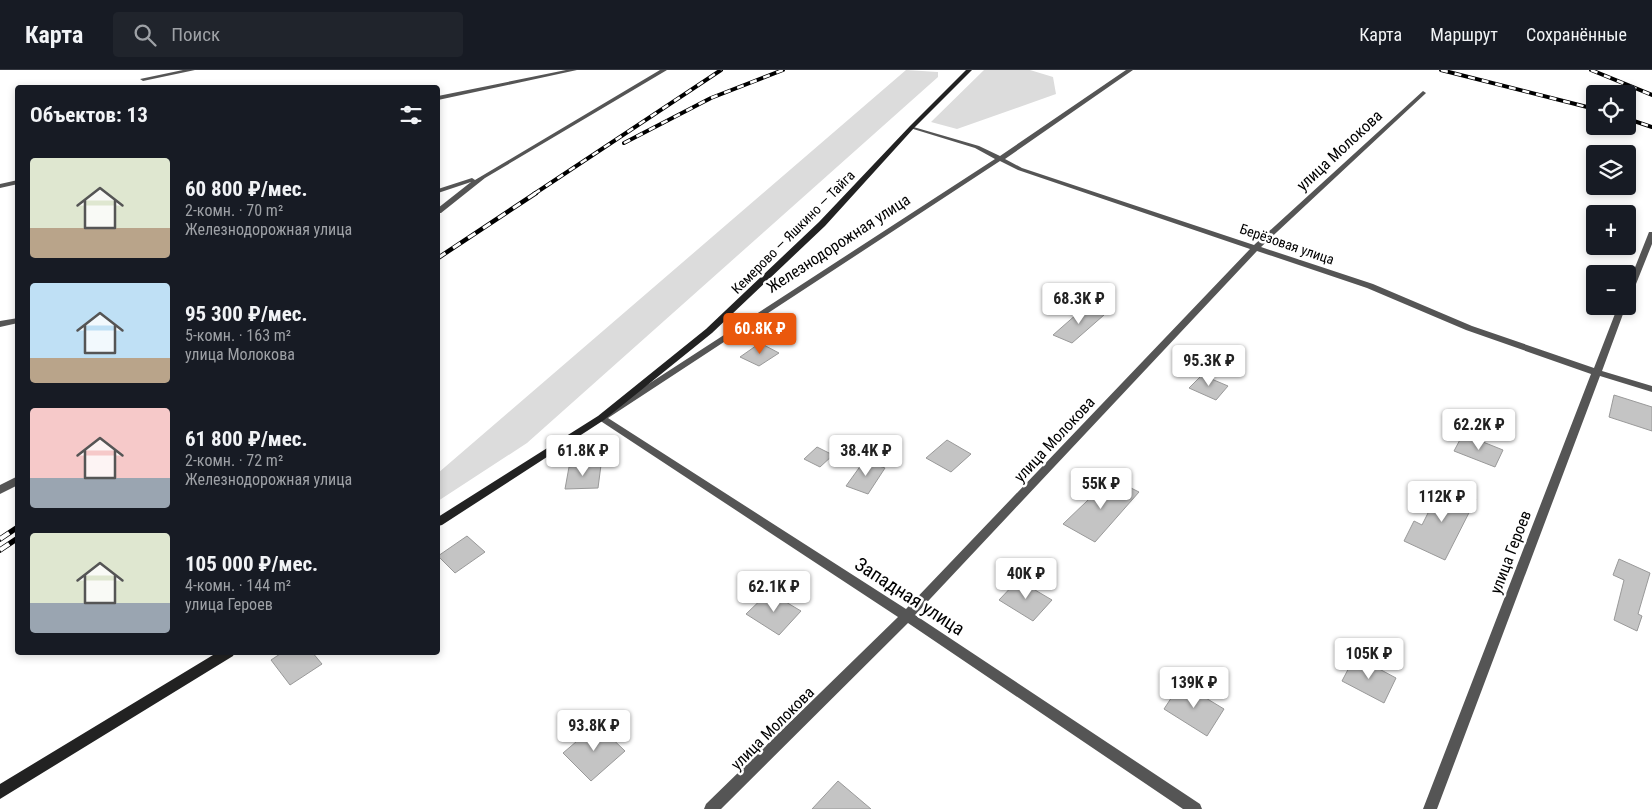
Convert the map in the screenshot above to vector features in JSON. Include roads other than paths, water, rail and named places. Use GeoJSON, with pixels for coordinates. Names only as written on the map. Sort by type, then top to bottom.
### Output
{"type":"FeatureCollection","features":[{"type":"Feature","properties":{"kind":"main road","name":"Кемерово — Яшкино — Тайга"},"geometry":{"type":"LineString","coordinates":[[601,418],[709,331],[822,224],[912,127],[969,70]]}},
{"type":"Feature","properties":{"kind":"main road","name":"Железнодорожная улица"},"geometry":{"type":"LineString","coordinates":[[440,521],[601,418]]}},
{"type":"Feature","properties":{"kind":"main road"},"geometry":{"type":"LineString","coordinates":[[0,792],[224,655]]}},
{"type":"Feature","properties":{"kind":"street"},"geometry":{"type":"LineString","coordinates":[[143,80],[192,70]]}},
{"type":"Feature","properties":{"kind":"street"},"geometry":{"type":"LineString","coordinates":[[440,98],[574,70]]}},
{"type":"Feature","properties":{"kind":"street"},"geometry":{"type":"LineString","coordinates":[[440,210],[482,177],[664,70]]}},
{"type":"Feature","properties":{"kind":"street","name":"Железнодорожная улица"},"geometry":{"type":"LineString","coordinates":[[601,418],[998,160],[1130,70]]}},
{"type":"Feature","properties":{"kind":"street","name":"улица Молокова"},"geometry":{"type":"LineString","coordinates":[[711,809],[907,616],[1256,247],[1423,93]]}},
{"type":"Feature","properties":{"kind":"street","name":"Берёзовая улица"},"geometry":{"type":"LineString","coordinates":[[912,127],[977,148],[998,160],[1020,169],[1370,286],[1469,328],[1595,372],[1652,389]]}},
{"type":"Feature","properties":{"kind":"street"},"geometry":{"type":"LineString","coordinates":[[440,191],[482,177]]}},
{"type":"Feature","properties":{"kind":"street"},"geometry":{"type":"LineString","coordinates":[[0,186],[15,183]]}},
{"type":"Feature","properties":{"kind":"street"},"geometry":{"type":"LineString","coordinates":[[1636,274],[1652,234]]}},
{"type":"Feature","properties":{"kind":"street","name":"улица Героев"},"geometry":{"type":"LineString","coordinates":[[1430,809],[1618,315]]}},
{"type":"Feature","properties":{"kind":"street"},"geometry":{"type":"LineString","coordinates":[[0,324],[15,321]]}},
{"type":"Feature","properties":{"kind":"street","name":"Западная улица"},"geometry":{"type":"LineString","coordinates":[[601,418],[907,616],[1195,809]]}},
{"type":"Feature","properties":{"kind":"street"},"geometry":{"type":"LineString","coordinates":[[0,490],[15,482]]}},
{"type":"Feature","properties":{"kind":"railway"},"geometry":{"type":"LineString","coordinates":[[534,194],[721,70]]}},
{"type":"Feature","properties":{"kind":"railway"},"geometry":{"type":"LineString","coordinates":[[624,143],[711,98],[783,70]]}},
{"type":"Feature","properties":{"kind":"railway"},"geometry":{"type":"LineString","coordinates":[[1441,70],[1586,107]]}},
{"type":"Feature","properties":{"kind":"railway"},"geometry":{"type":"LineString","coordinates":[[1591,70],[1652,95]]}},
{"type":"Feature","properties":{"kind":"railway"},"geometry":{"type":"LineString","coordinates":[[1636,122],[1652,127]]}},
{"type":"Feature","properties":{"kind":"railway"},"geometry":{"type":"LineString","coordinates":[[440,257],[536,193]]}},
{"type":"Feature","properties":{"kind":"railway"},"geometry":{"type":"LineString","coordinates":[[0,539],[15,529]]}},
{"type":"Feature","properties":{"kind":"railway"},"geometry":{"type":"LineString","coordinates":[[0,550],[15,540]]}}]}
